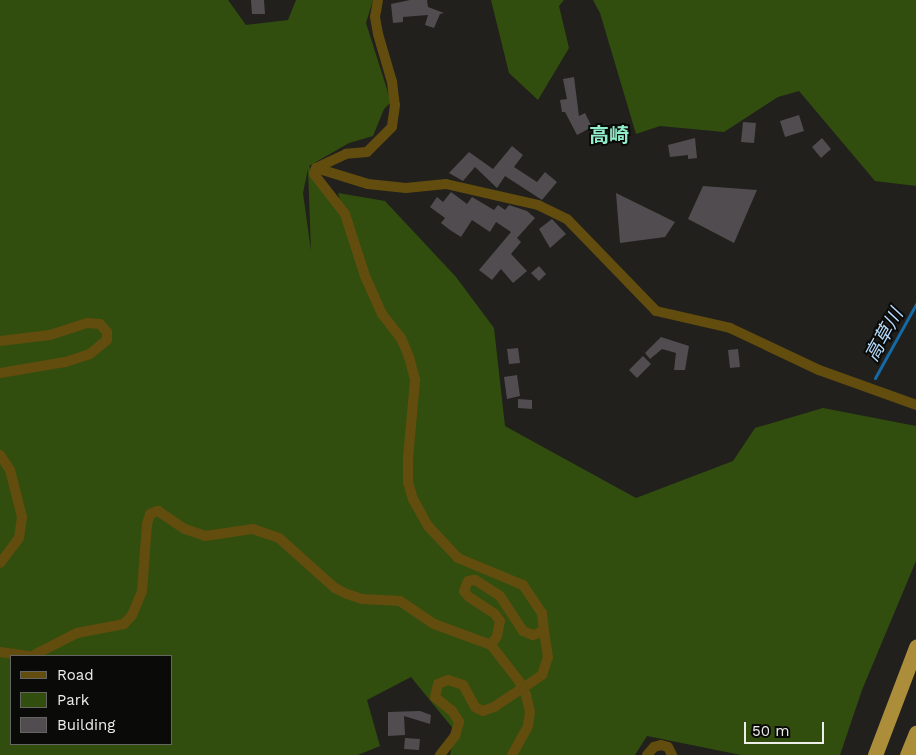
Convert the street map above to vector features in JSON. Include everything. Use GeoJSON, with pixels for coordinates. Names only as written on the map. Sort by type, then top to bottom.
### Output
{"type":"FeatureCollection","features":[{"type":"Feature","properties":{"kind":"highway"},"geometry":{"type":"LineString","coordinates":[[875,755],[916,647]]}},
{"type":"Feature","properties":{"kind":"highway"},"geometry":{"type":"LineString","coordinates":[[907,755],[916,733]]}},
{"type":"Feature","properties":{"kind":"street"},"geometry":{"type":"LineString","coordinates":[[378,0],[375,17],[392,82],[395,105],[392,127],[367,152],[346,154],[316,168],[314,174],[345,214],[364,276],[382,314],[401,338],[409,357],[415,380],[408,459],[413,499],[428,526],[458,558],[523,585],[542,613],[548,657],[542,675],[494,707],[483,711],[475,707],[462,685],[448,680],[438,684],[435,697],[452,711],[459,722],[455,736],[440,755]]}},
{"type":"Feature","properties":{"kind":"street"},"geometry":{"type":"LineString","coordinates":[[316,168],[368,184],[406,188],[446,184],[538,205],[567,219],[656,311],[730,328],[819,370],[916,404]]}},
{"type":"Feature","properties":{"kind":"street"},"geometry":{"type":"LineString","coordinates":[[0,341],[50,335],[87,323],[100,324],[107,332],[107,340],[90,354],[65,362],[0,373]]}},
{"type":"Feature","properties":{"kind":"street"},"geometry":{"type":"LineString","coordinates":[[0,455],[10,470],[22,517],[19,538],[0,563]]}},
{"type":"Feature","properties":{"kind":"street"},"geometry":{"type":"LineString","coordinates":[[32,655],[77,633],[124,624],[132,615],[142,590],[146,524],[150,514],[158,511],[185,529],[205,536],[253,529],[279,538],[336,588],[347,594],[362,599],[400,601],[434,624],[490,645],[519,681],[526,696],[530,712],[528,726],[512,755]]}},
{"type":"Feature","properties":{"kind":"street"},"geometry":{"type":"LineString","coordinates":[[490,645],[497,636],[500,621],[494,613],[469,597],[464,591],[468,581],[475,580],[500,596],[523,631],[532,635],[544,631]]}},
{"type":"Feature","properties":{"kind":"street"},"geometry":{"type":"LineString","coordinates":[[0,652],[22,655]]}},
{"type":"Feature","properties":{"kind":"street"},"geometry":{"type":"LineString","coordinates":[[647,755],[654,747],[661,746],[668,746],[672,755]]}},
{"type":"Feature","properties":{"kind":"green space"},"geometry":{"type":"Polygon","coordinates":[[[0,0],[228,0],[246,25],[288,20],[296,0],[373,0],[366,23],[391,102],[384,109],[373,136],[349,143],[309,166],[346,222],[338,193],[385,201],[456,277],[494,328],[505,426],[636,498],[733,461],[755,428],[823,408],[916,426],[916,561],[862,690],[840,755],[741,755],[647,736],[635,755],[450,755],[455,731],[411,677],[367,700],[380,746],[358,755],[0,755],[0,0]],[[308,169],[303,193],[311,251],[308,169]]]}},
{"type":"Feature","properties":{"kind":"green space"},"geometry":{"type":"Polygon","coordinates":[[[491,0],[564,0],[559,6],[569,48],[538,100],[509,73],[491,0]]]}},
{"type":"Feature","properties":{"kind":"green space"},"geometry":{"type":"Polygon","coordinates":[[[593,0],[916,0],[916,186],[875,181],[799,91],[778,97],[724,132],[660,126],[636,134],[600,13],[593,0]]]}},
{"type":"Feature","properties":{"kind":"building"},"geometry":{"type":"Polygon","coordinates":[[[251,0],[264,0],[265,14],[252,14],[251,0]]]}},
{"type":"Feature","properties":{"kind":"building"},"geometry":{"type":"Polygon","coordinates":[[[410,0],[427,0],[428,7],[444,13],[440,14],[434,28],[425,25],[428,15],[403,17],[403,22],[393,23],[391,4],[410,0]]]}},
{"type":"Feature","properties":{"kind":"building"},"geometry":{"type":"Polygon","coordinates":[[[574,77],[579,116],[585,113],[592,127],[577,135],[565,112],[562,112],[560,100],[567,99],[563,79],[574,77]]]}},
{"type":"Feature","properties":{"kind":"building"},"geometry":{"type":"Polygon","coordinates":[[[799,115],[804,131],[785,137],[780,121],[799,115]]]}},
{"type":"Feature","properties":{"kind":"building"},"geometry":{"type":"Polygon","coordinates":[[[743,122],[756,123],[754,143],[741,142],[743,122]]]}},
{"type":"Feature","properties":{"kind":"building"},"geometry":{"type":"Polygon","coordinates":[[[695,138],[697,158],[688,159],[688,155],[670,157],[668,145],[695,138]]]}},
{"type":"Feature","properties":{"kind":"building"},"geometry":{"type":"Polygon","coordinates":[[[822,138],[831,149],[821,158],[812,147],[822,138]]]}},
{"type":"Feature","properties":{"kind":"building"},"geometry":{"type":"Polygon","coordinates":[[[512,146],[523,155],[514,167],[537,182],[545,172],[557,182],[542,200],[505,176],[497,188],[475,167],[463,181],[449,173],[469,152],[493,169],[512,146]]]}},
{"type":"Feature","properties":{"kind":"building"},"geometry":{"type":"Polygon","coordinates":[[[703,186],[757,190],[734,243],[688,219],[703,186]]]}},
{"type":"Feature","properties":{"kind":"building"},"geometry":{"type":"Polygon","coordinates":[[[451,192],[467,204],[472,197],[494,210],[498,205],[505,210],[509,205],[527,211],[535,218],[517,238],[521,242],[511,254],[527,271],[513,283],[501,269],[492,280],[479,270],[511,232],[496,222],[490,232],[472,220],[461,237],[450,230],[441,223],[445,218],[430,207],[437,197],[443,202],[451,192]]]}},
{"type":"Feature","properties":{"kind":"building"},"geometry":{"type":"Polygon","coordinates":[[[616,193],[675,222],[665,237],[620,243],[616,193]]]}},
{"type":"Feature","properties":{"kind":"building"},"geometry":{"type":"Polygon","coordinates":[[[552,219],[566,234],[550,248],[539,229],[552,219]]]}},
{"type":"Feature","properties":{"kind":"building"},"geometry":{"type":"Polygon","coordinates":[[[539,266],[546,274],[539,281],[531,273],[539,266]]]}},
{"type":"Feature","properties":{"kind":"building"},"geometry":{"type":"Polygon","coordinates":[[[661,337],[689,346],[685,370],[674,370],[676,353],[662,349],[650,359],[645,353],[661,337]]]}},
{"type":"Feature","properties":{"kind":"building"},"geometry":{"type":"Polygon","coordinates":[[[518,348],[520,363],[509,364],[507,349],[518,348]]]}},
{"type":"Feature","properties":{"kind":"building"},"geometry":{"type":"Polygon","coordinates":[[[738,349],[740,367],[730,368],[728,350],[738,349]]]}},
{"type":"Feature","properties":{"kind":"building"},"geometry":{"type":"Polygon","coordinates":[[[643,356],[651,364],[637,378],[629,370],[643,356]]]}},
{"type":"Feature","properties":{"kind":"building"},"geometry":{"type":"Polygon","coordinates":[[[517,375],[520,396],[507,399],[504,377],[517,375]]]}},
{"type":"Feature","properties":{"kind":"building"},"geometry":{"type":"Polygon","coordinates":[[[518,399],[532,400],[532,409],[518,408],[518,399]]]}},
{"type":"Feature","properties":{"kind":"building"},"geometry":{"type":"Polygon","coordinates":[[[420,711],[431,715],[430,724],[404,716],[405,735],[388,736],[388,712],[420,711]]]}},
{"type":"Feature","properties":{"kind":"building"},"geometry":{"type":"Polygon","coordinates":[[[405,738],[420,739],[419,750],[404,749],[405,738]]]}},
{"type":"Feature","properties":{"kind":"waterway","name":"高草川"},"geometry":{"type":"LineString","coordinates":[[875,378],[916,304]]}},
{"type":"Feature","properties":{"kind":"district","name":"高崎"},"geometry":{"type":"Point","coordinates":[609,135]}}]}
